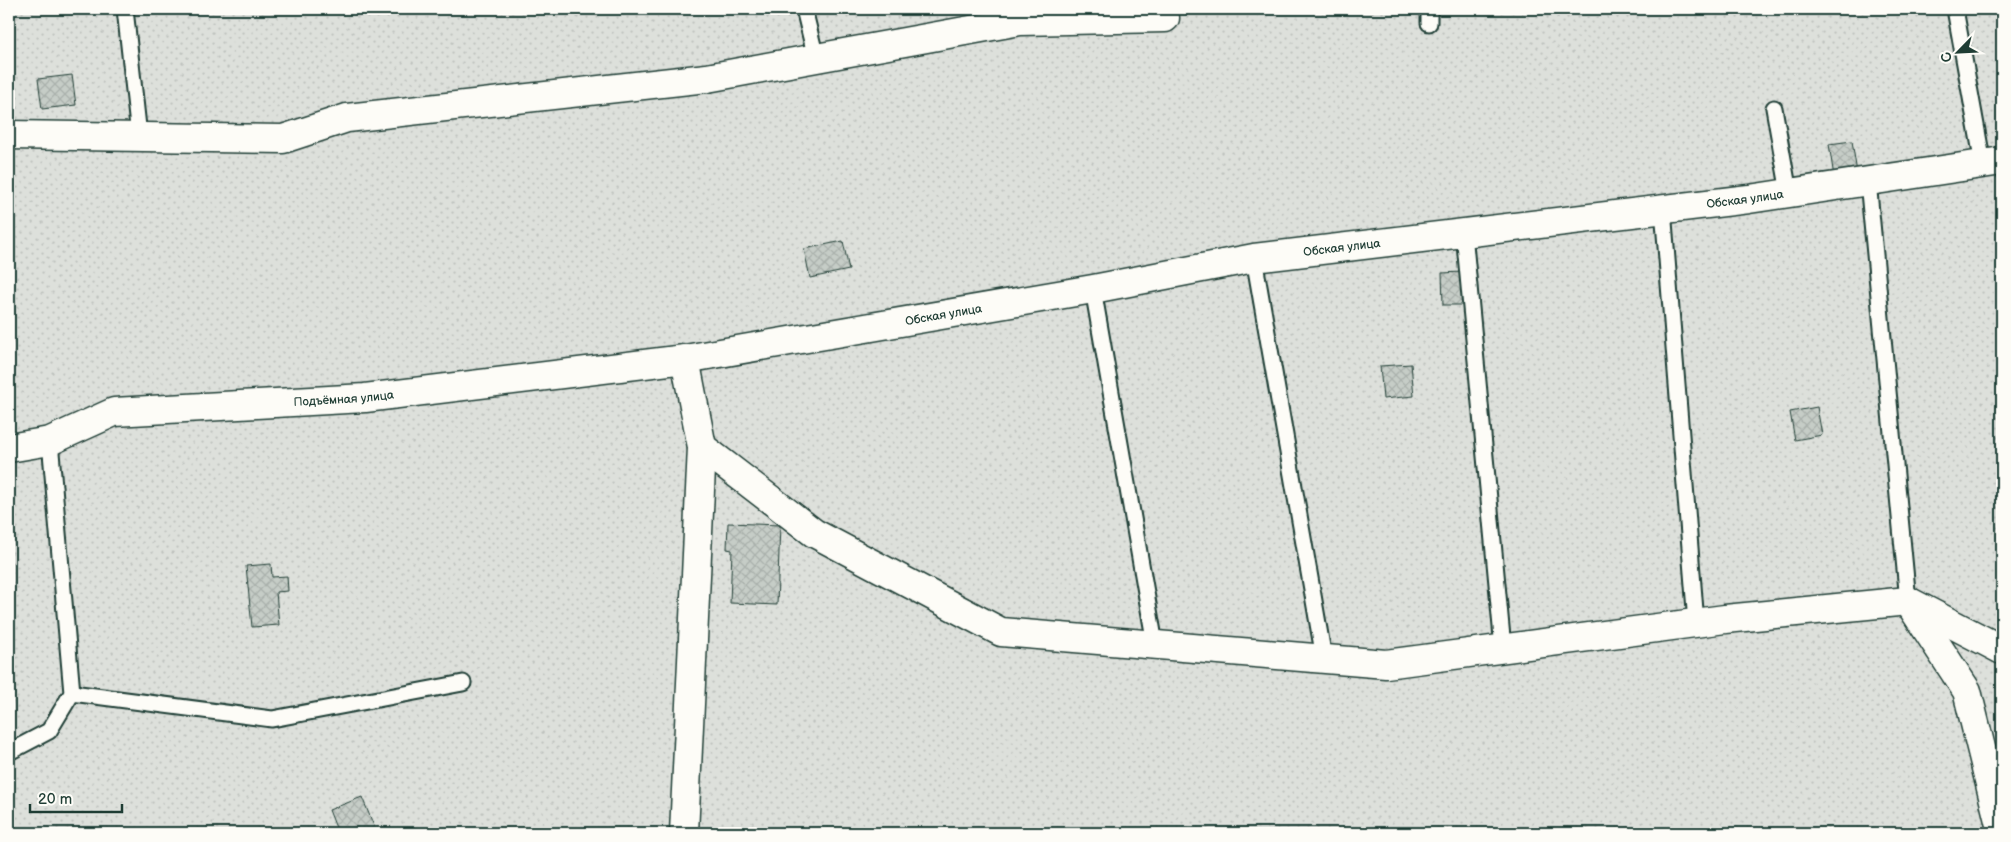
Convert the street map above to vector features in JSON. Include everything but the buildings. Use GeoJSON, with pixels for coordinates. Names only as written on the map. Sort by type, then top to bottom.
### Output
{"type":"FeatureCollection","features":[{"type":"Feature","properties":{"kind":"street"},"geometry":{"type":"LineString","coordinates":[[9,135],[283,139],[347,118],[707,78],[816,58],[1018,15],[1165,18],[1162,9]]}},
{"type":"Feature","properties":{"kind":"street","name":"Обская улица"},"geometry":{"type":"LineString","coordinates":[[685,359],[1093,289],[1254,258],[1788,193],[1992,162]]}},
{"type":"Feature","properties":{"kind":"street"},"geometry":{"type":"LineString","coordinates":[[684,833],[702,447],[685,359]]}},
{"type":"Feature","properties":{"kind":"street","name":"Подъёмная улица"},"geometry":{"type":"LineString","coordinates":[[9,448],[50,441],[114,412],[365,398],[685,359]]}},
{"type":"Feature","properties":{"kind":"street"},"geometry":{"type":"LineString","coordinates":[[702,447],[814,533],[1001,632],[1386,664],[1696,623],[1908,600],[2002,650]]}},
{"type":"Feature","properties":{"kind":"street"},"geometry":{"type":"LineString","coordinates":[[1908,600],[1967,691],[2002,833]]}},
{"type":"Feature","properties":{"kind":"lane"},"geometry":{"type":"LineString","coordinates":[[125,9],[139,136]]}},
{"type":"Feature","properties":{"kind":"lane"},"geometry":{"type":"LineString","coordinates":[[804,9],[816,58]]}},
{"type":"Feature","properties":{"kind":"lane"},"geometry":{"type":"LineString","coordinates":[[1955,9],[1992,162]]}},
{"type":"Feature","properties":{"kind":"lane"},"geometry":{"type":"LineString","coordinates":[[1774,108],[1788,193]]}},
{"type":"Feature","properties":{"kind":"lane"},"geometry":{"type":"LineString","coordinates":[[1868,181],[1908,600]]}},
{"type":"Feature","properties":{"kind":"lane"},"geometry":{"type":"LineString","coordinates":[[1664,209],[1696,623]]}},
{"type":"Feature","properties":{"kind":"lane"},"geometry":{"type":"LineString","coordinates":[[1464,233],[1503,648]]}},
{"type":"Feature","properties":{"kind":"lane"},"geometry":{"type":"LineString","coordinates":[[1254,258],[1324,658]]}},
{"type":"Feature","properties":{"kind":"lane"},"geometry":{"type":"LineString","coordinates":[[1093,289],[1155,644]]}},
{"type":"Feature","properties":{"kind":"lane"},"geometry":{"type":"LineString","coordinates":[[9,752],[49,731],[72,693],[50,441]]}},
{"type":"Feature","properties":{"kind":"lane"},"geometry":{"type":"LineString","coordinates":[[72,693],[272,719],[463,683]]}},
{"type":"Feature","properties":{"kind":"shaded area"},"geometry":{"type":"Polygon","coordinates":[[[9,9],[2002,9],[2002,833],[9,833],[9,9]]]}}]}
